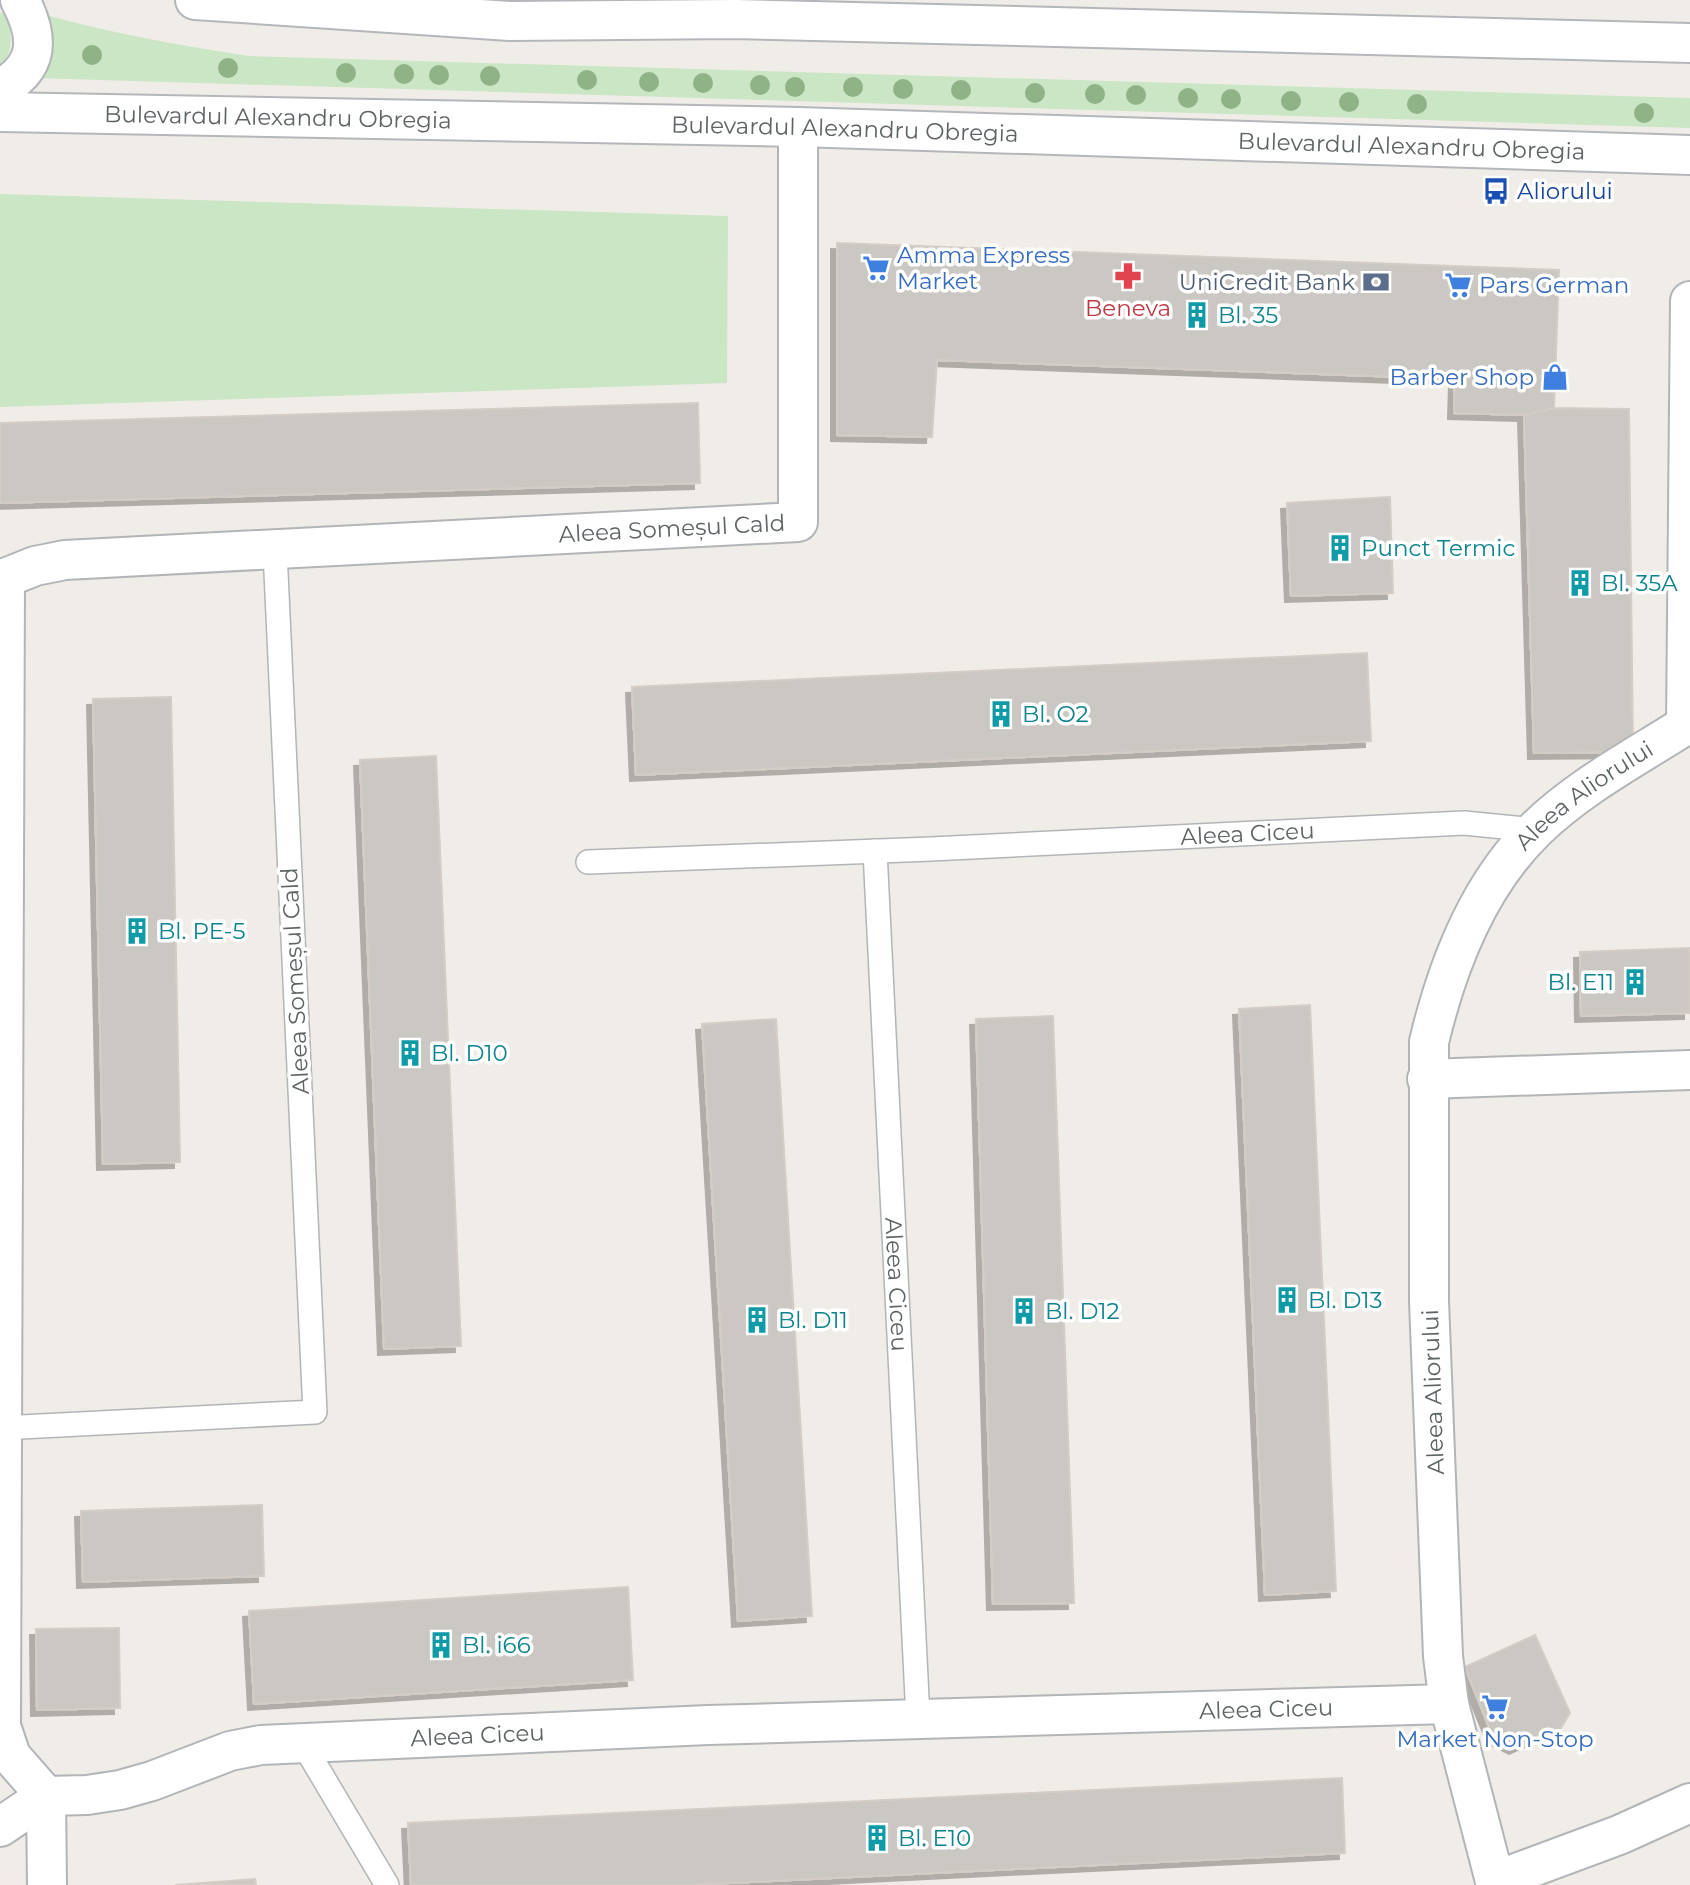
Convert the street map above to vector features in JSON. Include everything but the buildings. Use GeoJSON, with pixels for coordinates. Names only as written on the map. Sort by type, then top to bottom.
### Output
{"type":"FeatureCollection","features":[{"type":"Feature","properties":{"kind":"street"},"geometry":{"type":"LineString","coordinates":[[0,89],[18,79],[33,55],[32,23],[20,0]]}},
{"type":"Feature","properties":{"kind":"street"},"geometry":{"type":"LineString","coordinates":[[195,0],[510,21],[735,19],[1690,43]]}},
{"type":"Feature","properties":{"kind":"street","name":"Bulevardul Alexandru Obregia"},"geometry":{"type":"LineString","coordinates":[[0,112],[798,127],[1690,155]]}},
{"type":"Feature","properties":{"kind":"street","name":"Aleea Someșul Cald"},"geometry":{"type":"LineString","coordinates":[[2,579],[35,566],[65,560],[798,522],[798,127]]}},
{"type":"Feature","properties":{"kind":"street","name":"Aleea Aliorului"},"geometry":{"type":"LineString","coordinates":[[1495,1883],[1449,1704],[1443,1656],[1429,1301],[1429,1042],[1438,1005],[1459,948],[1484,896],[1506,865],[1535,830],[1578,796],[1688,725],[1690,301]]}},
{"type":"Feature","properties":{"kind":"street"},"geometry":{"type":"LineString","coordinates":[[2,579],[1,1726],[11,1756],[46,1796],[47,1885]]}},
{"type":"Feature","properties":{"kind":"street"},"geometry":{"type":"LineString","coordinates":[[1427,1079],[1690,1070]]}},
{"type":"Feature","properties":{"kind":"street","name":"Aleea Ciceu"},"geometry":{"type":"LineString","coordinates":[[46,1796],[87,1795],[120,1790],[152,1781],[230,1751],[261,1745],[302,1742],[918,1718],[1449,1704]]}},
{"type":"Feature","properties":{"kind":"street"},"geometry":{"type":"LineString","coordinates":[[0,1827],[46,1796]]}},
{"type":"Feature","properties":{"kind":"street"},"geometry":{"type":"LineString","coordinates":[[1495,1883],[1619,1835],[1690,1803]]}},
{"type":"Feature","properties":{"kind":"lane","name":"Aleea Someșul Cald"},"geometry":{"type":"LineString","coordinates":[[1,1428],[315,1412],[275,551]]}},
{"type":"Feature","properties":{"kind":"lane","name":"Aleea Ciceu"},"geometry":{"type":"LineString","coordinates":[[588,862],[1464,823],[1535,830]]}},
{"type":"Feature","properties":{"kind":"lane","name":"Aleea Ciceu"},"geometry":{"type":"LineString","coordinates":[[876,851],[918,1718]]}},
{"type":"Feature","properties":{"kind":"lane"},"geometry":{"type":"LineString","coordinates":[[302,1742],[387,1885]]}},
{"type":"Feature","properties":{"kind":"green space"},"geometry":{"type":"Polygon","coordinates":[[[0,12],[6,15],[11,36],[7,56],[0,69],[0,12]]]}},
{"type":"Feature","properties":{"kind":"green space"},"geometry":{"type":"Polygon","coordinates":[[[42,14],[144,38],[248,56],[1690,98],[1690,128],[35,78],[42,14]]]}},
{"type":"Feature","properties":{"kind":"green space"},"geometry":{"type":"Polygon","coordinates":[[[0,194],[728,216],[727,383],[0,407],[0,194]]]}},
{"type":"Feature","properties":{"kind":"place","name":"Aliorului"},"geometry":{"type":"Point","coordinates":[1496,191]}},
{"type":"Feature","properties":{"kind":"place","name":"Amma Express Market"},"geometry":{"type":"Point","coordinates":[876,268]}},
{"type":"Feature","properties":{"kind":"place","name":"Beneva"},"geometry":{"type":"Point","coordinates":[1128,276]}},
{"type":"Feature","properties":{"kind":"place","name":"UniCredit Bank"},"geometry":{"type":"Point","coordinates":[1376,282]}},
{"type":"Feature","properties":{"kind":"place","name":"Pars German"},"geometry":{"type":"Point","coordinates":[1458,285]}},
{"type":"Feature","properties":{"kind":"place","name":"Bl. 35"},"geometry":{"type":"Point","coordinates":[1197,315]}},
{"type":"Feature","properties":{"kind":"place","name":"Barber Shop"},"geometry":{"type":"Point","coordinates":[1555,377]}},
{"type":"Feature","properties":{"kind":"place","name":"Punct Termic"},"geometry":{"type":"Point","coordinates":[1340,548]}},
{"type":"Feature","properties":{"kind":"place","name":"Bl. 35A"},"geometry":{"type":"Point","coordinates":[1580,583]}},
{"type":"Feature","properties":{"kind":"place","name":"Bl. O2"},"geometry":{"type":"Point","coordinates":[1001,714]}},
{"type":"Feature","properties":{"kind":"place","name":"Bl. PE-5"},"geometry":{"type":"Point","coordinates":[137,931]}},
{"type":"Feature","properties":{"kind":"place","name":"Bl. E11"},"geometry":{"type":"Point","coordinates":[1635,982]}},
{"type":"Feature","properties":{"kind":"place","name":"Bl. D10"},"geometry":{"type":"Point","coordinates":[410,1053]}},
{"type":"Feature","properties":{"kind":"place","name":"Bl. D13"},"geometry":{"type":"Point","coordinates":[1287,1300]}},
{"type":"Feature","properties":{"kind":"place","name":"Bl. D12"},"geometry":{"type":"Point","coordinates":[1024,1311]}},
{"type":"Feature","properties":{"kind":"place","name":"Bl. D11"},"geometry":{"type":"Point","coordinates":[757,1320]}},
{"type":"Feature","properties":{"kind":"place","name":"Bl. i66"},"geometry":{"type":"Point","coordinates":[441,1645]}},
{"type":"Feature","properties":{"kind":"place","name":"Market Non-Stop"},"geometry":{"type":"Point","coordinates":[1495,1707]}},
{"type":"Feature","properties":{"kind":"place","name":"Bl. E10"},"geometry":{"type":"Point","coordinates":[877,1838]}}]}
